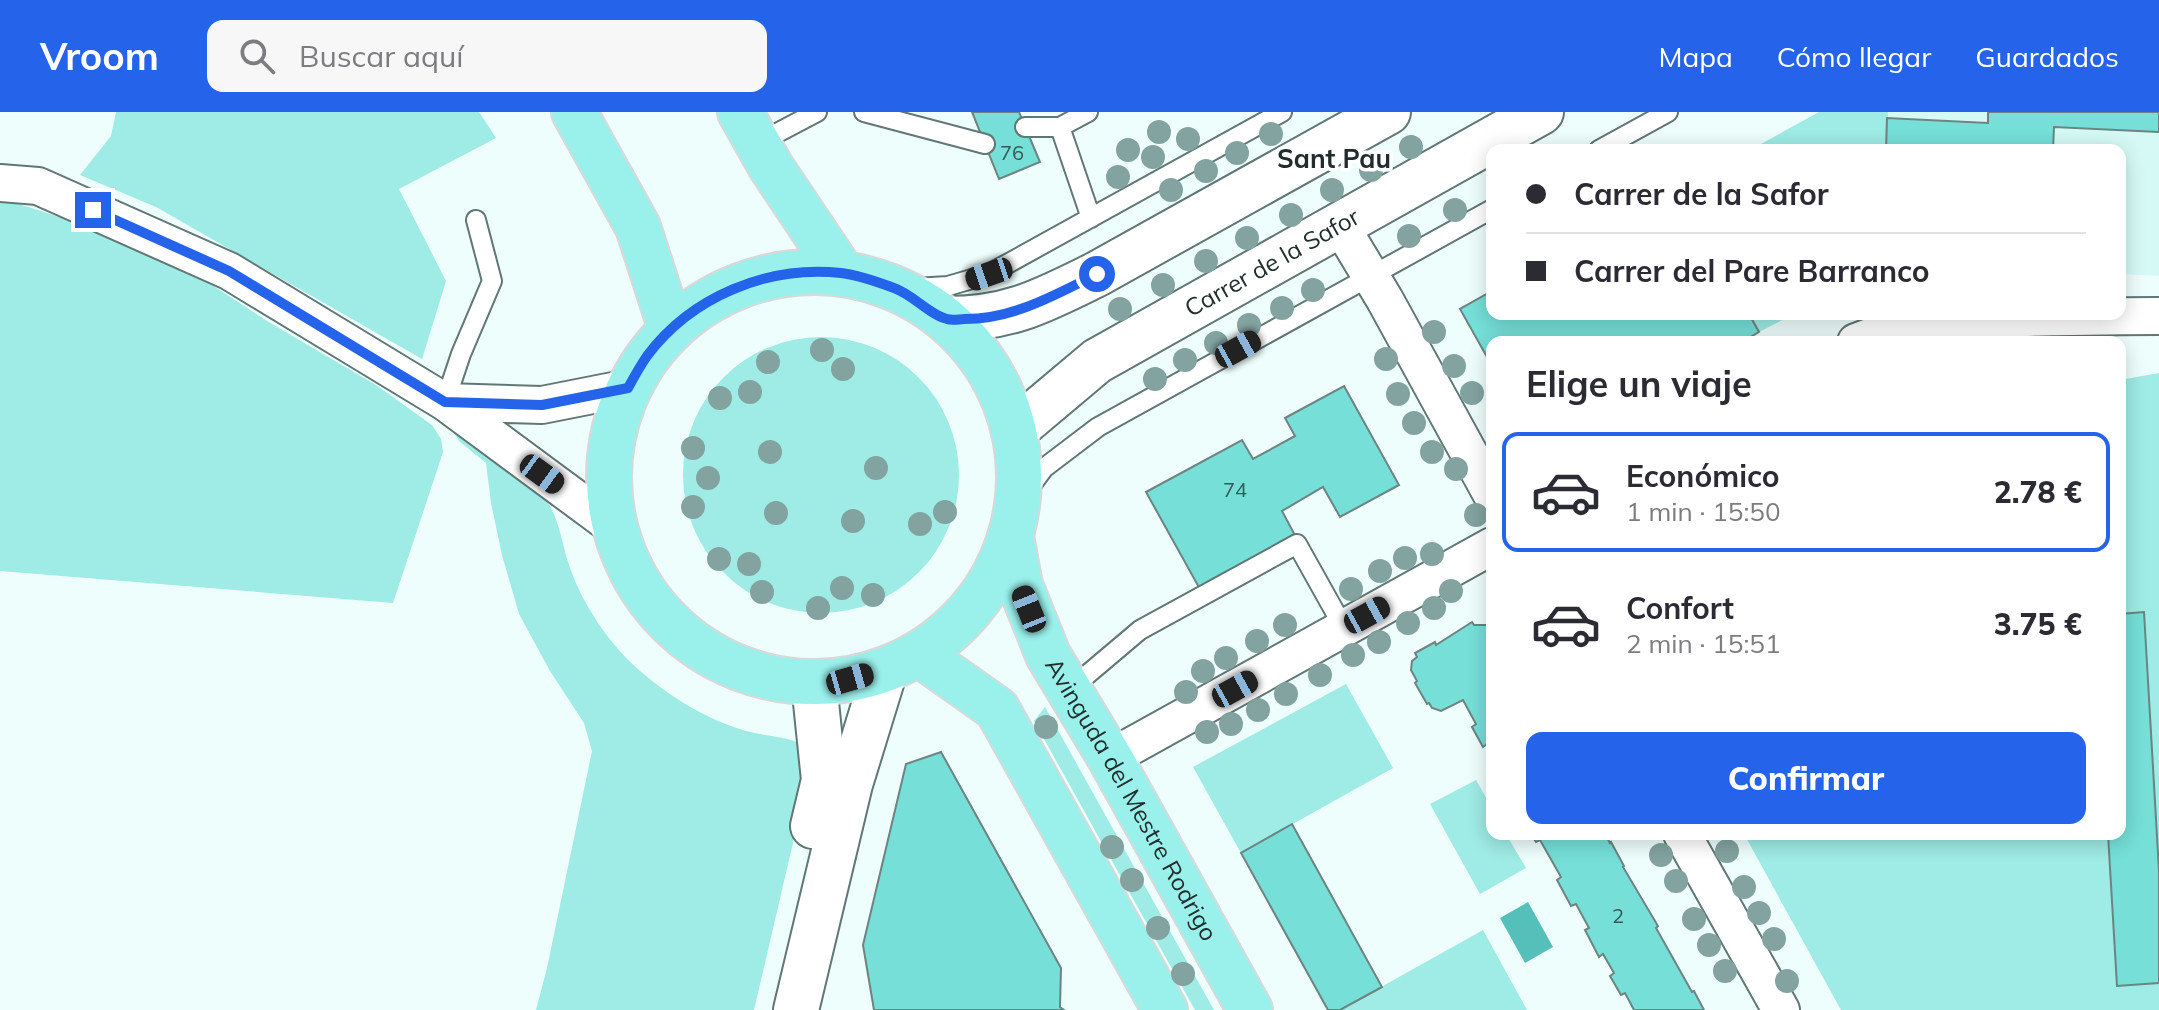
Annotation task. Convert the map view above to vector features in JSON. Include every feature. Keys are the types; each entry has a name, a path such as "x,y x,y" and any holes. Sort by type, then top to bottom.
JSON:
{"main road":[{"path":"574,112 638,227 671,329"},
{"path":"946,319 999,315 1028,307 1059,293 1388,112"},
{"name":"Carrer de la Safor","path":"1015,430 1097,361 1541,112"},
{"path":"749,128 771,167 842,273"},
{"name":"Avinguda del Mestre Rodrigo","path":"902,662 850,679 814,683 769,678 726,662 688,639 655,608 630,570 614,527 608,492 609,457 616,421 628,388 647,357 671,329 708,301 750,282 796,272 842,273 898,289 946,319 970,342 1005,398 1015,430 1015,519 1020,585 1048,655 1110,758 1250,1010"},
{"path":"796,1010 850,784 902,662 950,631 976,603 997,571 1015,519"},
{"path":"902,662 997,709 1165,1010"},
{"path":"769,1010 824,780 814,683"}],"street":[{"path":"0,183 38,186 229,271 445,402 614,527"},
{"path":"1340,225 1486,484"},
{"path":"2126,317 2159,316"},
{"path":"1869,336 1945,320"},
{"path":"445,402 542,405 628,388"},
{"path":"1110,758 1486,549"},
{"path":"1685,840 1781,1010"}],"lane":[{"path":"749,128 817,112"},
{"path":"864,112 985,144"},
{"path":"1025,127 1060,127 1088,112"},
{"path":"898,289 948,286 989,274 1282,112"},
{"path":"1610,144 1668,112"},
{"path":"1060,127 1091,218"},
{"path":"1015,519 1044,468 1098,427 1486,212"},
{"path":"445,402 461,354 492,281 476,220"},
{"path":"1069,690 1140,630 1297,544 1344,628"}],"shaded area":[{"path":"116,112 479,112 496,138 399,189 446,281 422,359 156,207 80,175 111,136"},
{"path":"1819,112 1888,112 1886,144 1761,144"},
{"path":"1888,112 2159,112 2159,276 2126,274 2126,144 1886,144"},
{"path":"0,198 117,238 197,275 267,321 376,385 432,425 441,439 443,452 393,603 0,571"},
{"path":"1752,320 1782,320 1759,332"},
{"path":"821,337 848,340 874,348 898,361 918,378 935,398 948,422 956,448 959,475 956,502 948,528 935,552 918,572 898,589 874,602 848,610 821,613 794,610 768,602 744,589 724,572 707,552 694,528 686,502 683,475 686,448 694,422 707,398 724,378 744,361 768,348 794,340"},
{"path":"2159,373 2159,1010 1841,1010 1747,840 2126,840 2126,379"},
{"path":"454,432 505,463 540,491 555,516 569,565 589,609 607,636 640,671 677,699 718,721 746,731 800,743 805,791 754,1010 536,1010 592,751 584,723 550,671 519,614 502,555 486,463 459,441"},
{"path":"1346,684 1393,768 1241,853 1193,767"},
{"path":"1045,707 1214,1010 1195,1010 1034,721"},
{"path":"1476,780 1486,798 1486,840 1510,840 1526,868 1480,894 1430,804"},
{"path":"1528,902 1553,947 1525,963 1500,918"},
{"path":"1483,930 1527,1010 1340,1010"}],"building":[{"path":"972,112 1019,112 1040,162 999,179"},
{"path":"1988,112 2159,112 2159,132 2054,127 2053,144 1886,144 1887,118 1988,123"},
{"path":"1486,294 1486,320 1752,320 1759,332 1752,336 1486,336 1486,355 1460,309"},
{"path":"1344,386 1399,485 1340,517 1323,487 1282,511 1297,539 1201,591 1146,492 1242,440 1253,459 1295,436 1285,418"},
{"path":"2144,612 2159,871 2159,983 2117,986 2108,840 2126,840 2126,614"},
{"path":"1472,622 1474,625 1486,625 1486,745 1483,747 1472,727 1476,724 1463,700 1441,711 1432,708 1415,683 1417,681 1411,670 1412,661 1417,657 1415,653 1435,642 1436,645"},
{"path":"941,752 1061,968 1060,1007 1064,1010 874,1010 863,945 906,764"},
{"path":"1292,824 1382,987 1340,1010 1328,1010 1241,853"},
{"path":"1540,840 1611,842 1704,1010 1634,1010 1625,993 1621,995 1610,976 1614,973 1603,954 1599,957 1576,904 1571,906 1557,880 1561,877"}],"district":[{"name":"Sant Pau","path":"1334,159"}],"route":[{"path":"93,210 229,271 445,402 542,405 628,388 647,357 671,329 708,301 750,282 796,272 842,273 898,289 946,319 972,319 1028,307 1097,274"}]}
